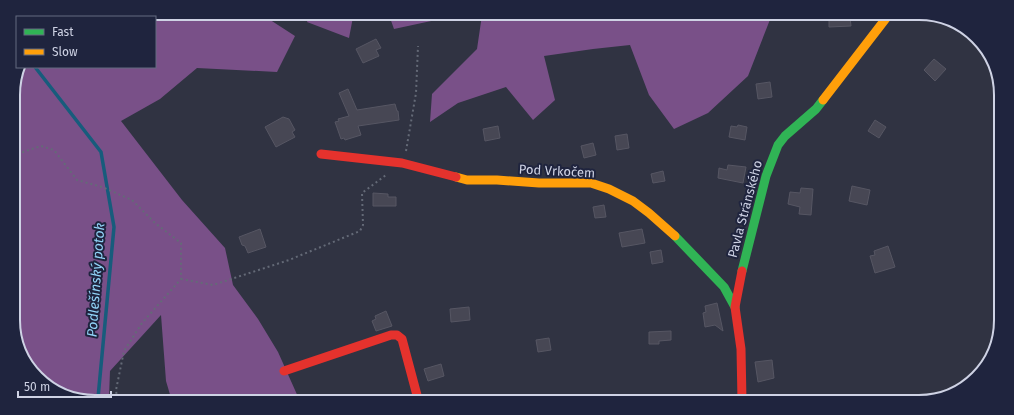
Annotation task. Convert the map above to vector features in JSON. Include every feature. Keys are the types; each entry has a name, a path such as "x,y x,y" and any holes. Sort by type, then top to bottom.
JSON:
{"street":[{"name":"Pavla Stránského","path":"742,395 741,349 735,307 740,277 766,176 778,145 785,136 816,109 885,20"},
{"name":"Pod Vrkočem","path":"321,154 402,163 467,180 591,184 609,189 633,201 680,240 724,287 735,307"},
{"path":"284,371 397,334 402,339 417,395"}],"path":[{"path":"181,279 213,285 288,260 360,231 363,225 362,193 402,163 408,142 416,93 418,46"},
{"path":"20,151 23,152 41,146 54,150 76,180 102,187 132,200 155,223 181,243 181,279 142,323 124,351 116,390 117,395"}],"shaded area":[{"path":"156,20 270,20 295,36 277,72 197,68 160,99 121,121 182,200 225,248 233,285 258,319 278,352 297,395 170,395 166,381 161,315 110,371 109,395 80,394 71,391 53,382 39,369 28,353 21,335 20,90 21,80 25,68 156,68"},
{"path":"308,20 352,20 349,38 307,22"},
{"path":"391,20 436,20 394,29"},
{"path":"481,20 770,20 748,76 708,113 674,129 649,95 630,45 544,56 555,100 533,120 506,87 458,103 430,122 432,94 477,49"}],"building":[{"path":"829,20 850,20 851,26 829,27"},
{"path":"376,39 381,48 376,50 379,56 363,63 356,49"},
{"path":"934,59 946,69 935,81 924,70"},
{"path":"770,82 772,97 758,99 756,84"},
{"path":"348,89 357,110 395,104 398,111 399,120 358,126 361,135 345,140 344,138 341,139 335,122 339,121 338,119 349,116 339,93"},
{"path":"283,117 289,119 295,130 292,132 295,137 276,147 265,127"},
{"path":"875,120 886,127 879,138 868,131"},
{"path":"738,125 747,127 745,140 729,137 731,126 737,127"},
{"path":"498,126 500,138 485,141 483,129"},
{"path":"627,134 629,148 617,150 615,136"},
{"path":"593,143 596,155 584,158 581,146"},
{"path":"728,165 746,167 743,183 718,178 719,168 727,170"},
{"path":"663,171 665,181 653,183 651,174"},
{"path":"852,186 870,190 867,205 849,201"},
{"path":"801,188 813,189 811,215 799,214 800,207 788,204 790,192 800,193"},
{"path":"373,193 388,194 388,197 396,197 396,206 373,206"},
{"path":"604,205 606,217 595,218 593,207"},
{"path":"260,229 266,247 248,253 245,246 242,245 239,237"},
{"path":"642,229 645,243 622,247 619,233"},
{"path":"888,246 895,267 875,273 870,256 875,255 874,251"},
{"path":"661,250 663,262 652,264 650,252"},
{"path":"717,303 723,331 715,325 705,327 703,313 706,312 705,306"},
{"path":"469,307 470,320 451,322 450,309"},
{"path":"386,311 392,326 376,331 372,321 376,319 375,316"},
{"path":"671,331 671,340 659,341 659,344 649,344 649,332"},
{"path":"549,338 551,350 538,352 536,340"},
{"path":"772,360 774,378 758,382 755,362"},
{"path":"441,364 444,376 428,381 424,369"}],"waterway":[{"name":"Podlešínský potok","path":"36,68 101,152 114,227 98,395"}],"traffic: fast":[{"path":"742,271 766,176 778,145 785,136 816,109 823,100"},
{"path":"675,236 724,287 735,307"}],"traffic: slow":[{"path":"823,100 885,20"},
{"path":"456,177 467,180 497,180 539,183 591,183 609,189 633,201 675,236"}],"traffic: jam":[{"path":"321,154 402,163 456,177"},
{"path":"742,271 735,307 741,349 742,395"},
{"path":"284,371 391,335 397,335 402,339 417,395"}]}
